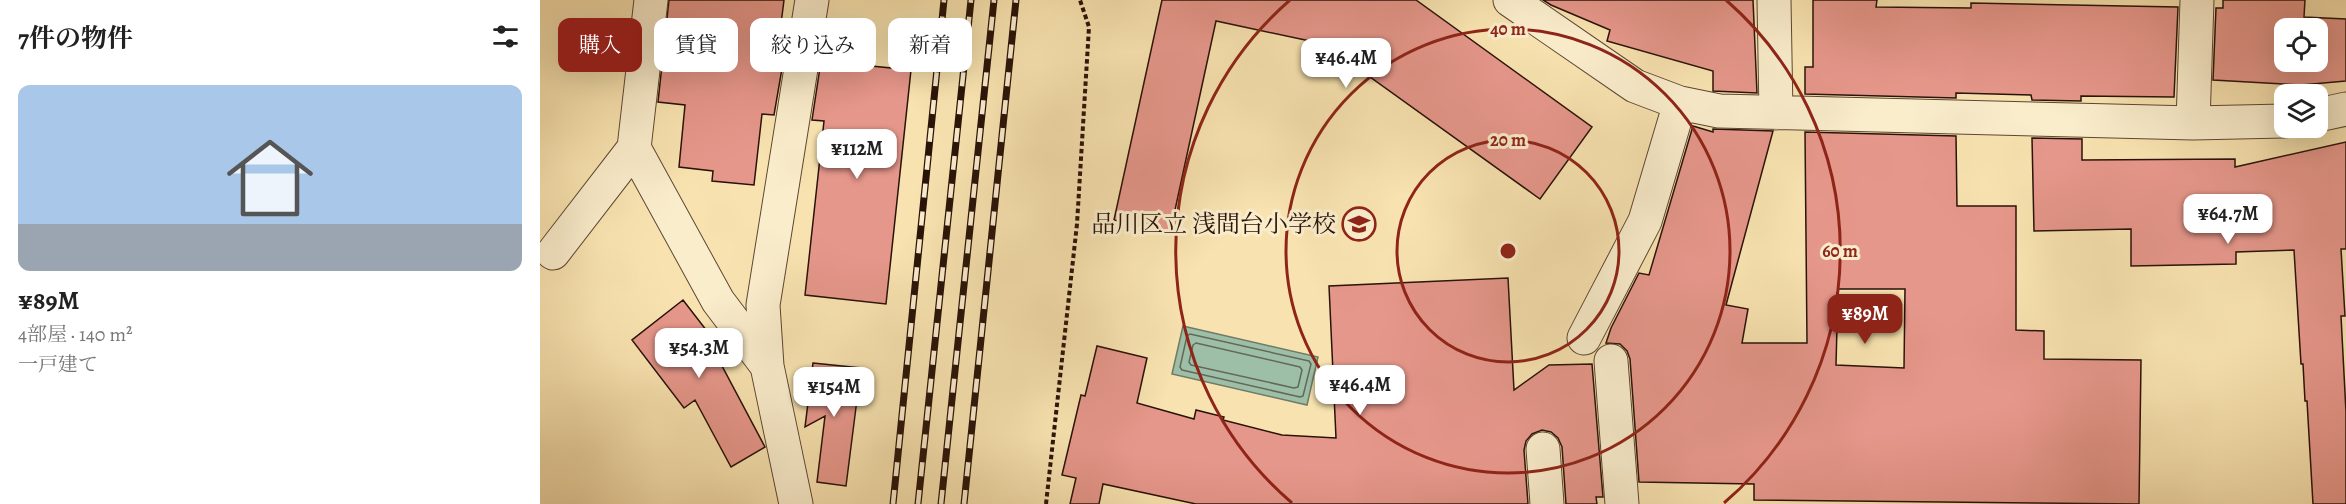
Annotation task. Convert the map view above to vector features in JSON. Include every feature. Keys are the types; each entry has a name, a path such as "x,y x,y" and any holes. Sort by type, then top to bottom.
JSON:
{"street":[{"path":"553,253 634,148 651,0"},
{"path":"796,504 767,366 764,305 812,0"},
{"path":"1510,0 1635,86 1680,103 1719,111 2193,123 2274,121"},
{"path":"1774,0 1776,113"},
{"path":"2193,123 2197,0"},
{"path":"1584,338 1645,221 1680,103"},
{"path":"2328,113 2346,109"},
{"path":"634,148 718,301 767,366"},
{"path":"1611,361 1622,504"},
{"path":"1543,449 1547,504"}],"path":[{"path":"1046,504 1077,224 1089,27 1080,0"}],"water":[{"path":"1183,326 1318,357 1307,405 1172,374"}],"building":[{"path":"669,0 784,0 782,18 750,18 750,72 781,72 774,115 762,114 754,185 712,181 713,171 679,167 685,105 658,102 661,72 738,72 738,18 667,18"},
{"path":"1162,0 1416,0 1592,127 1540,199 1324,44 1216,21 1170,233 1114,220"},
{"path":"1543,0 1753,0 1757,93 1713,91 1713,71 1607,41 1610,30"},
{"path":"1813,0 1877,0 1876,7 1971,8 1971,3 2178,7 2174,97 2081,96 2081,101 2032,100 2031,95 1956,93 1956,98 1805,94 1805,67 1813,67"},
{"path":"2223,0 2305,0 2304,17 2325,18 2274,18 2274,72 2328,72 2328,18 2346,19 2346,81 2283,84 2213,80 2216,8 2223,8"},
{"path":"876,66 888,68 888,72 911,72 886,304 805,295 824,121 812,120 819,72 876,72"},
{"path":"1693,126 1713,132 1713,129 1773,131 1726,305 1748,309 1742,343 1807,343 1805,132 1956,136 1957,206 2016,206 2016,330 2044,331 2044,359 2141,360 2139,504 1754,500 1754,484 1639,482 1630,359 1627,351 1620,344 1606,343 1611,328 1639,273 1649,275","holes":["1838,289 1905,289 1904,368 1836,365"]},
{"path":"2032,138 2082,139 2082,160 2235,159 2235,167 2346,142 2346,249 2341,249 2345,316 2341,316 2346,412 2346,504 2313,504 2294,250 2236,252 2236,264 2131,266 2131,229 2034,231"},
{"path":"1508,278 1514,390 1549,365 1592,364 1603,497 1596,497 1597,504 1566,504 1562,447 1558,438 1551,432 1542,430 1532,434 1526,441 1524,450 1528,504 1196,504 1103,484 1099,504 1070,504 1076,478 1062,475 1081,395 1085,396 1097,346 1147,358 1137,403 1194,419 1196,410 1224,417 1223,420 1282,435 1336,438 1329,286"},
{"path":"683,300 717,344 712,347 765,447 731,467 695,400 684,408 632,340"},
{"path":"813,363 861,368 846,486 817,482 825,416 805,427"}],"railway":[{"path":"893,504 944,0"},
{"path":"918,504 971,0"},
{"path":"941,504 994,0"},
{"path":"964,504 1016,0"}],"place":[{"name":"品川区立 浅間台小学校","path":"1359,224"}]}
